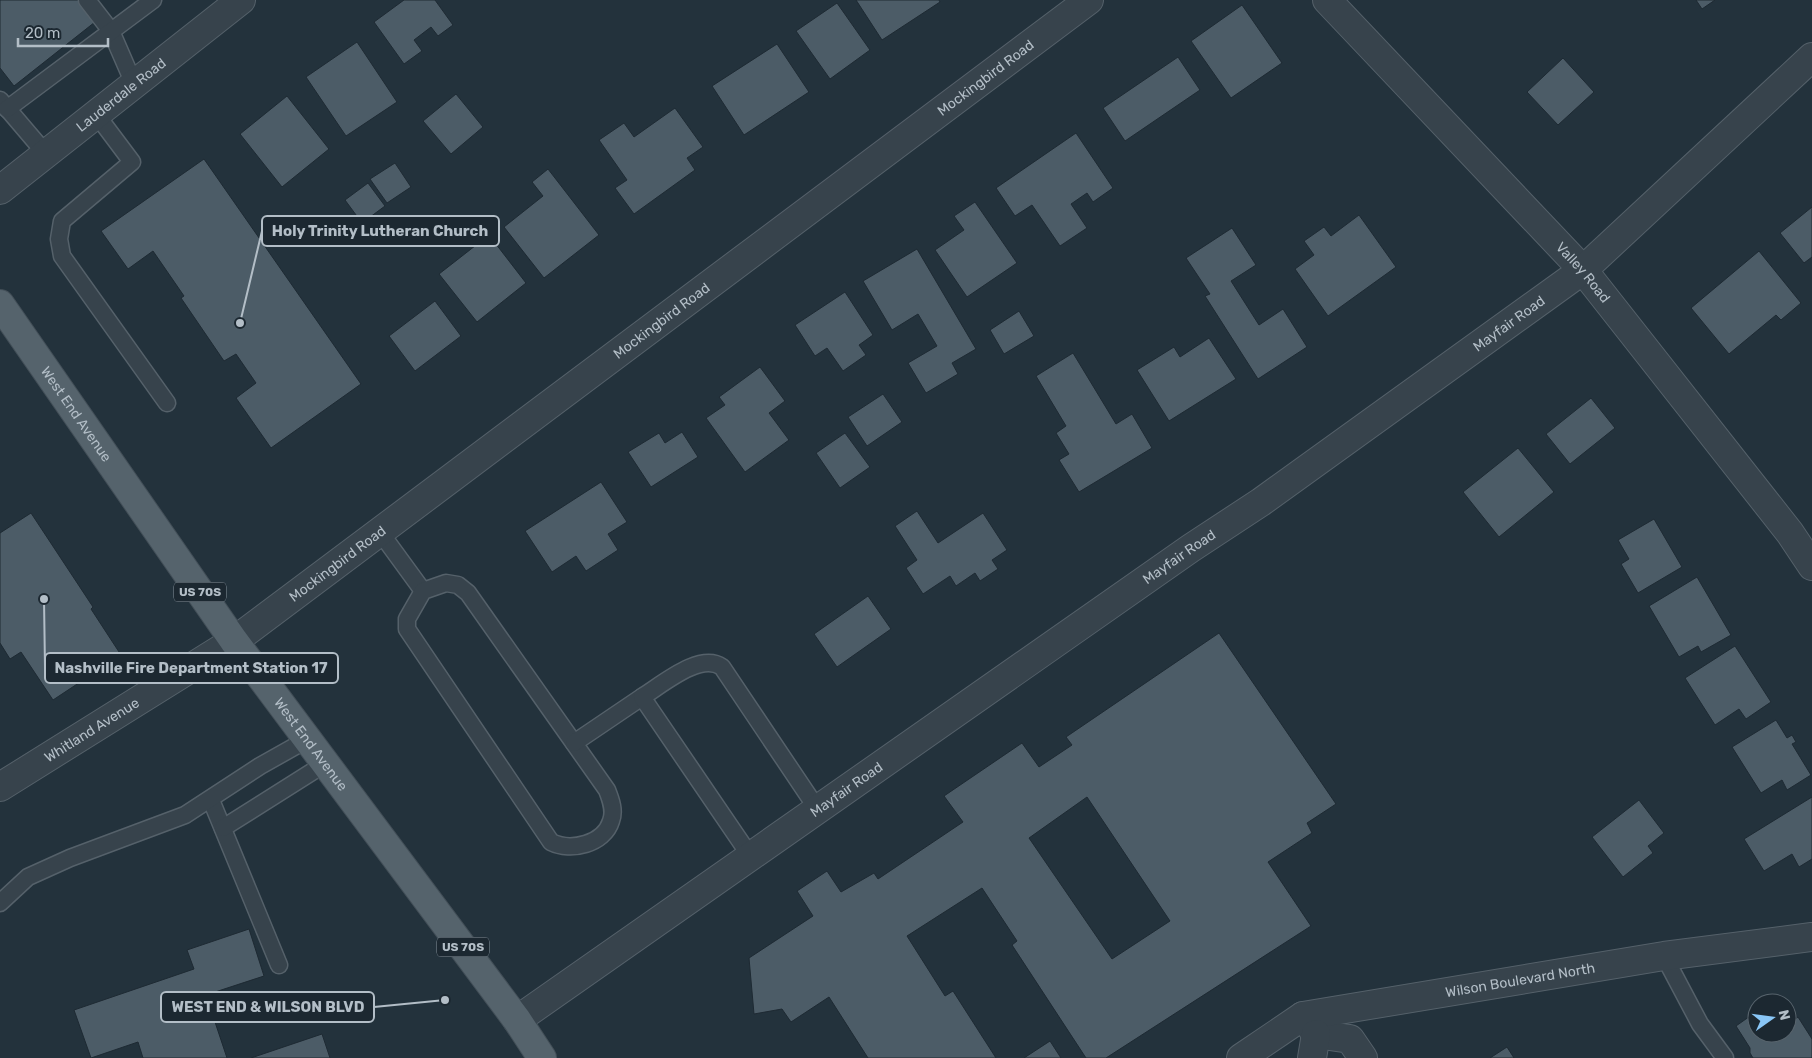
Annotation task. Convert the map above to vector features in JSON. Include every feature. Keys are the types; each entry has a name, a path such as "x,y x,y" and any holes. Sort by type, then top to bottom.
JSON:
{"main road":[{"name":"West End Avenue","path":"0,304 234,641 517,1020 542,1058"}],"street":[{"name":"Mockingbird Road","path":"234,641 1089,0"},
{"name":"Valley Road","path":"1327,0 1583,270 1790,533 1812,566"},
{"name":"Lauderdale Road","path":"0,190 134,84 229,4"},
{"name":"Mayfair Road","path":"517,1020 1261,502 1583,270 1812,58"},
{"name":"Whitland Avenue","path":"3,780 234,641"},
{"name":"Wilson Boulevard North","path":"1241,1058 1310,1036 1664,956 1812,937"},
{"path":"1310,1036 1350,1039 1362,1058"}],"lane":[{"path":"87,0 111,31 134,84"},
{"path":"46,154 4,105 153,0"},
{"path":"96,114 132,162 62,221 59,239 62,256 167,403"},
{"path":"380,532 423,591"},
{"path":"446,584 458,585 468,593 607,790 612,805 612,820 606,831 584,846 561,847 551,842 407,629 406,619 423,591 446,584"},
{"path":"574,743 642,697 695,665 705,662 716,663 722,667 818,810"},
{"path":"642,697 750,857"},
{"path":"0,904 28,877 70,858 185,815 211,800 260,766 308,739"},
{"path":"223,828 326,763"},
{"path":"211,800 279,965"},
{"path":"1664,956 1700,1024 1725,1058"}],"building":[{"path":"0,0 78,0 95,22 14,86 0,68"},
{"path":"404,0 435,0 453,25 438,36 431,27 414,40 422,51 404,64 374,22"},
{"path":"856,0 939,0 940,2 882,40"},
{"path":"1696,0 1715,0 1702,9"},
{"path":"837,3 870,50 830,79 796,31"},
{"path":"1242,5 1282,63 1231,98 1191,41"},
{"path":"357,42 397,102 346,136 306,77"},
{"path":"777,44 809,92 744,135 712,86"},
{"path":"1178,57 1200,90 1125,141 1103,108"},
{"path":"1563,58 1594,92 1558,125 1527,92"},
{"path":"456,94 483,127 451,154 423,121"},
{"path":"287,96 329,149 282,187 240,134"},
{"path":"675,108 703,147 687,158 695,170 634,214 615,188 627,180 599,140 624,123 634,137"},
{"path":"1076,133 1113,188 1093,202 1087,193 1071,204 1087,228 1060,246 1032,205 1015,216 996,188"},
{"path":"204,159 361,384 271,448 236,398 256,383 236,354 224,361 181,298 184,296 153,251 128,269 101,231"},
{"path":"395,163 411,187 387,203 370,179"},
{"path":"548,169 599,235 544,278 504,227 543,196 532,182"},
{"path":"368,183 385,206 362,223 345,200"},
{"path":"975,202 1017,263 967,297 935,250 964,230 954,216"},
{"path":"1812,207 1812,257 1804,263 1780,233"},
{"path":"1359,215 1396,267 1328,316 1295,269 1314,255 1304,241 1324,227 1331,236"},
{"path":"1232,228 1256,265 1231,281 1259,325 1283,309 1307,347 1258,379 1205,296 1210,294 1186,258"},
{"path":"489,235 526,283 477,322 439,274"},
{"path":"917,249 976,349 952,363 958,374 926,393 908,363 937,346 918,314 892,330 863,281"},
{"path":"1759,251 1801,303 1781,320 1776,315 1729,354 1691,308"},
{"path":"845,292 873,335 859,345 866,355 843,371 827,348 815,356 795,325"},
{"path":"435,301 461,336 415,371 389,336"},
{"path":"1019,311 1034,336 1004,354 990,330"},
{"path":"1209,338 1236,379 1169,421 1137,370 1174,347 1180,357"},
{"path":"1073,353 1116,424 1132,414 1152,448 1079,492 1059,460 1069,454 1056,433 1066,426 1036,376"},
{"path":"760,367 785,401 769,413 789,440 745,472 706,418 725,405 719,397"},
{"path":"883,394 902,422 867,446 848,417"},
{"path":"1591,398 1615,428 1570,464 1546,434"},
{"path":"682,432 698,457 651,487 628,452 659,433 665,443"},
{"path":"845,433 870,467 840,488 816,453"},
{"path":"1518,448 1554,492 1499,537 1463,492"},
{"path":"601,482 627,522 608,534 618,550 586,571 576,556 552,572 525,531"},
{"path":"917,511 938,543 983,513 1007,550 992,560 998,569 980,581 975,573 956,586 950,576 923,594 906,568 917,560 895,526"},
{"path":"31,513 93,607 91,609 121,655 53,700 21,652 10,659 0,643 0,533"},
{"path":"1654,519 1682,567 1638,593 1621,564 1629,559 1618,540"},
{"path":"1697,577 1731,635 1701,652 1698,646 1679,657 1649,606"},
{"path":"868,596 891,629 837,667 814,634"},
{"path":"1219,633 1336,804 1307,823 1312,833 1268,862 1311,926 1106,1058 1086,1058 1012,945 1017,941 982,888 907,936 945,996 953,991 996,1058 868,1058 829,997 791,1022 782,1009 754,1014 749,958 813,916 797,891 827,871 841,892 874,873 878,879 963,822 944,796 1022,743 1039,767 1072,745 1066,737","holes":["1087,797 1170,921 1112,959 1029,838"]},
{"path":"1735,646 1771,702 1746,719 1739,709 1715,725 1685,678"},
{"path":"1776,720 1787,738 1792,735 1796,742 1792,744 1811,775 1787,790 1782,780 1761,793 1732,747"},
{"path":"1812,797 1812,859 1799,867 1792,854 1764,871 1744,839"},
{"path":"1639,800 1664,833 1648,846 1653,853 1623,877 1592,837"},
{"path":"249,929 264,976 206,995 227,1058 143,1058 138,1042 91,1058 74,1010 194,969 187,950"},
{"path":"1798,1017 1812,1039 1812,1058 1753,1058 1750,1048 1736,1026 1747,1018 1747,1043 1797,1043"},
{"path":"322,1034 330,1058 251,1058"},
{"path":"1050,1041 1061,1058 1024,1058"},
{"path":"1507,1047 1514,1058 1490,1058"}],"place":[{"name":"Holy Trinity Lutheran Church","path":"240,323"},
{"name":"Nashville Fire Department Station 17","path":"44,599"},
{"name":"WEST END & WILSON BLVD","path":"445,1000"}]}
